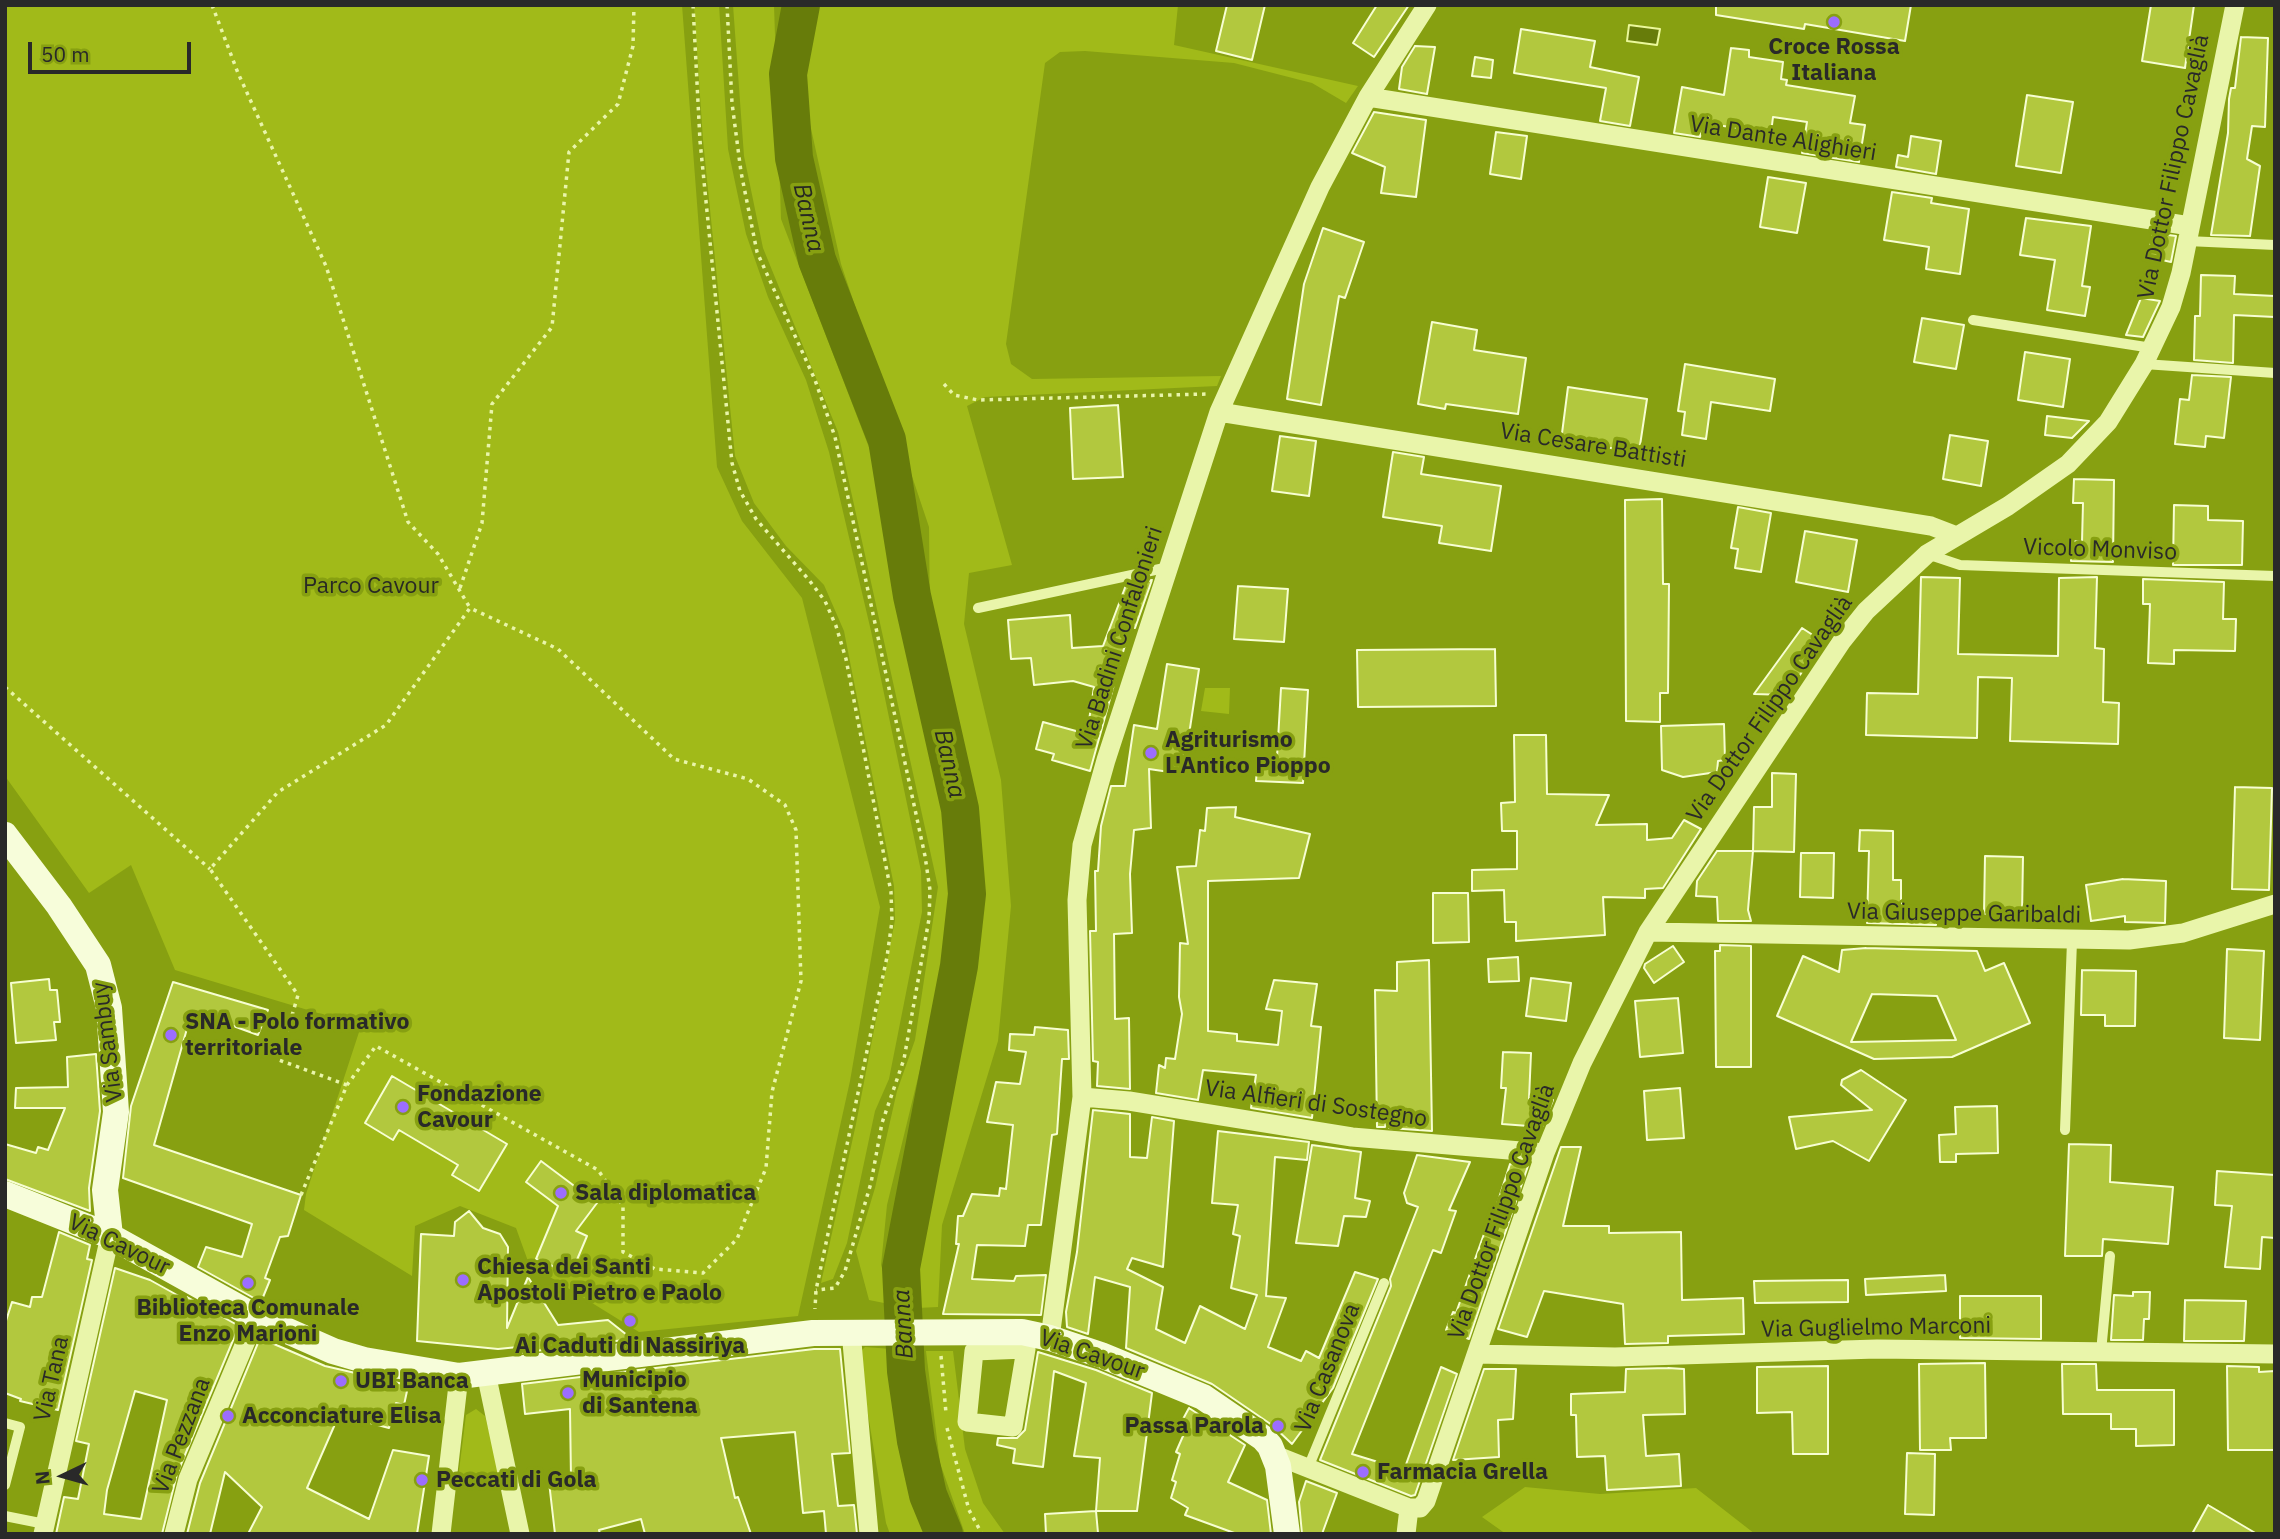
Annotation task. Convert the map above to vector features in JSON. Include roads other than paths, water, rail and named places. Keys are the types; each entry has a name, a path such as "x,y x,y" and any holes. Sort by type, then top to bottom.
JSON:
{"street":[{"name":"Via Badini Confalonieri","path":"1050,1338 1082,1097 1077,901 1082,845 1106,760 1223,405 1320,187 1368,97 1427,5"},
{"name":"Via Dottor Filippo Cavaglià","path":"1409,1508 1420,1508 1426,1502 1545,1153 1582,1063 1648,932 1842,641 1895,580 1927,554 2042,484 2087,446 2120,405 2148,356 2171,307 2189,234 2235,5"},
{"name":"Via Dante Alighieri","path":"1368,97 2189,234"},
{"name":"Via Cesare Battisti","path":"1223,405 1931,526 1957,536"},
{"name":"Via Sambuy","path":"5,835 59,906 98,965 108,1008 115,1076 116,1112 105,1190 110,1236"},
{"name":"Via Giuseppe Garibaldi","path":"1648,932 2072,941 2165,937 2275,904"},
{"name":"Via Alfieri di Sostegno","path":"1082,1097 1129,1101 1352,1137 1545,1153"},
{"name":"Via Cavour","path":"5,1194 110,1236 256,1317 333,1351 364,1360 459,1376 813,1333 856,1331 965,1341 1023,1332 1101,1355 1203,1397 1263,1438 1275,1455"},
{"name":"Via Tana","path":"44,1529 110,1236"},
{"name":"Via Pezzana","path":"174,1534 188,1479 256,1317"},
{"path":"856,1331 869,1534"},
{"path":"965,1341 1026,1349 1013,1427 967,1422 965,1341"},
{"name":"Via Guglielmo Marconi","path":"1477,1354 1615,1357 1877,1349 2275,1354"},
{"path":"486,1373 520,1534"},
{"path":"441,1534 459,1376"},
{"path":"1275,1455 1409,1508 1406,1534"},
{"path":"1275,1455 1287,1534"}],"lane":[{"path":"2189,234 2275,245"},
{"path":"1973,320 2148,356 2275,373"},
{"name":"Vicolo Monviso","path":"1927,554 1960,565 2275,576"},
{"path":"978,608 1170,566"},
{"path":"2065,1130 2072,941"},
{"path":"2101,1352 2110,1256"},
{"name":"Via Casanova","path":"1308,1468 1384,1283"},
{"path":"5,1423 20,1427 5,1485"},
{"path":"5,1516 44,1529"}],"waterway":[{"name":"Banna","path":"801,5 788,74 794,158 817,260 887,440 912,596 960,809 967,894 959,966 901,1268 906,1371 916,1441 928,1495 944,1534"}],"place":[{"name":"Croce Rossa Italiana","path":"1834,22"},
{"name":"Agriturismo L'Antico Pioppo","path":"1151,753"},
{"name":"SNA - Polo formativo territoriale","path":"171,1035"},
{"name":"Fondazione Cavour","path":"403,1107"},
{"name":"Sala diplomatica","path":"561,1193"},
{"name":"Chiesa dei Santi Apostoli Pietro e Paolo","path":"463,1280"},
{"name":"Biblioteca Comunale Enzo Marioni","path":"248,1283"},
{"name":"Ai Caduti di Nassiriya","path":"630,1321"},
{"name":"UBI Banca","path":"341,1381"},
{"name":"Municipio di Santena","path":"568,1393"},
{"name":"Acconciature Elisa","path":"228,1416"},
{"name":"Passa Parola","path":"1278,1426"},
{"name":"Farmacia Grella","path":"1363,1472"},
{"name":"Peccati di Gola","path":"422,1480"}],"park label":[{"name":"Parco Cavour","path":"371,586"}]}
